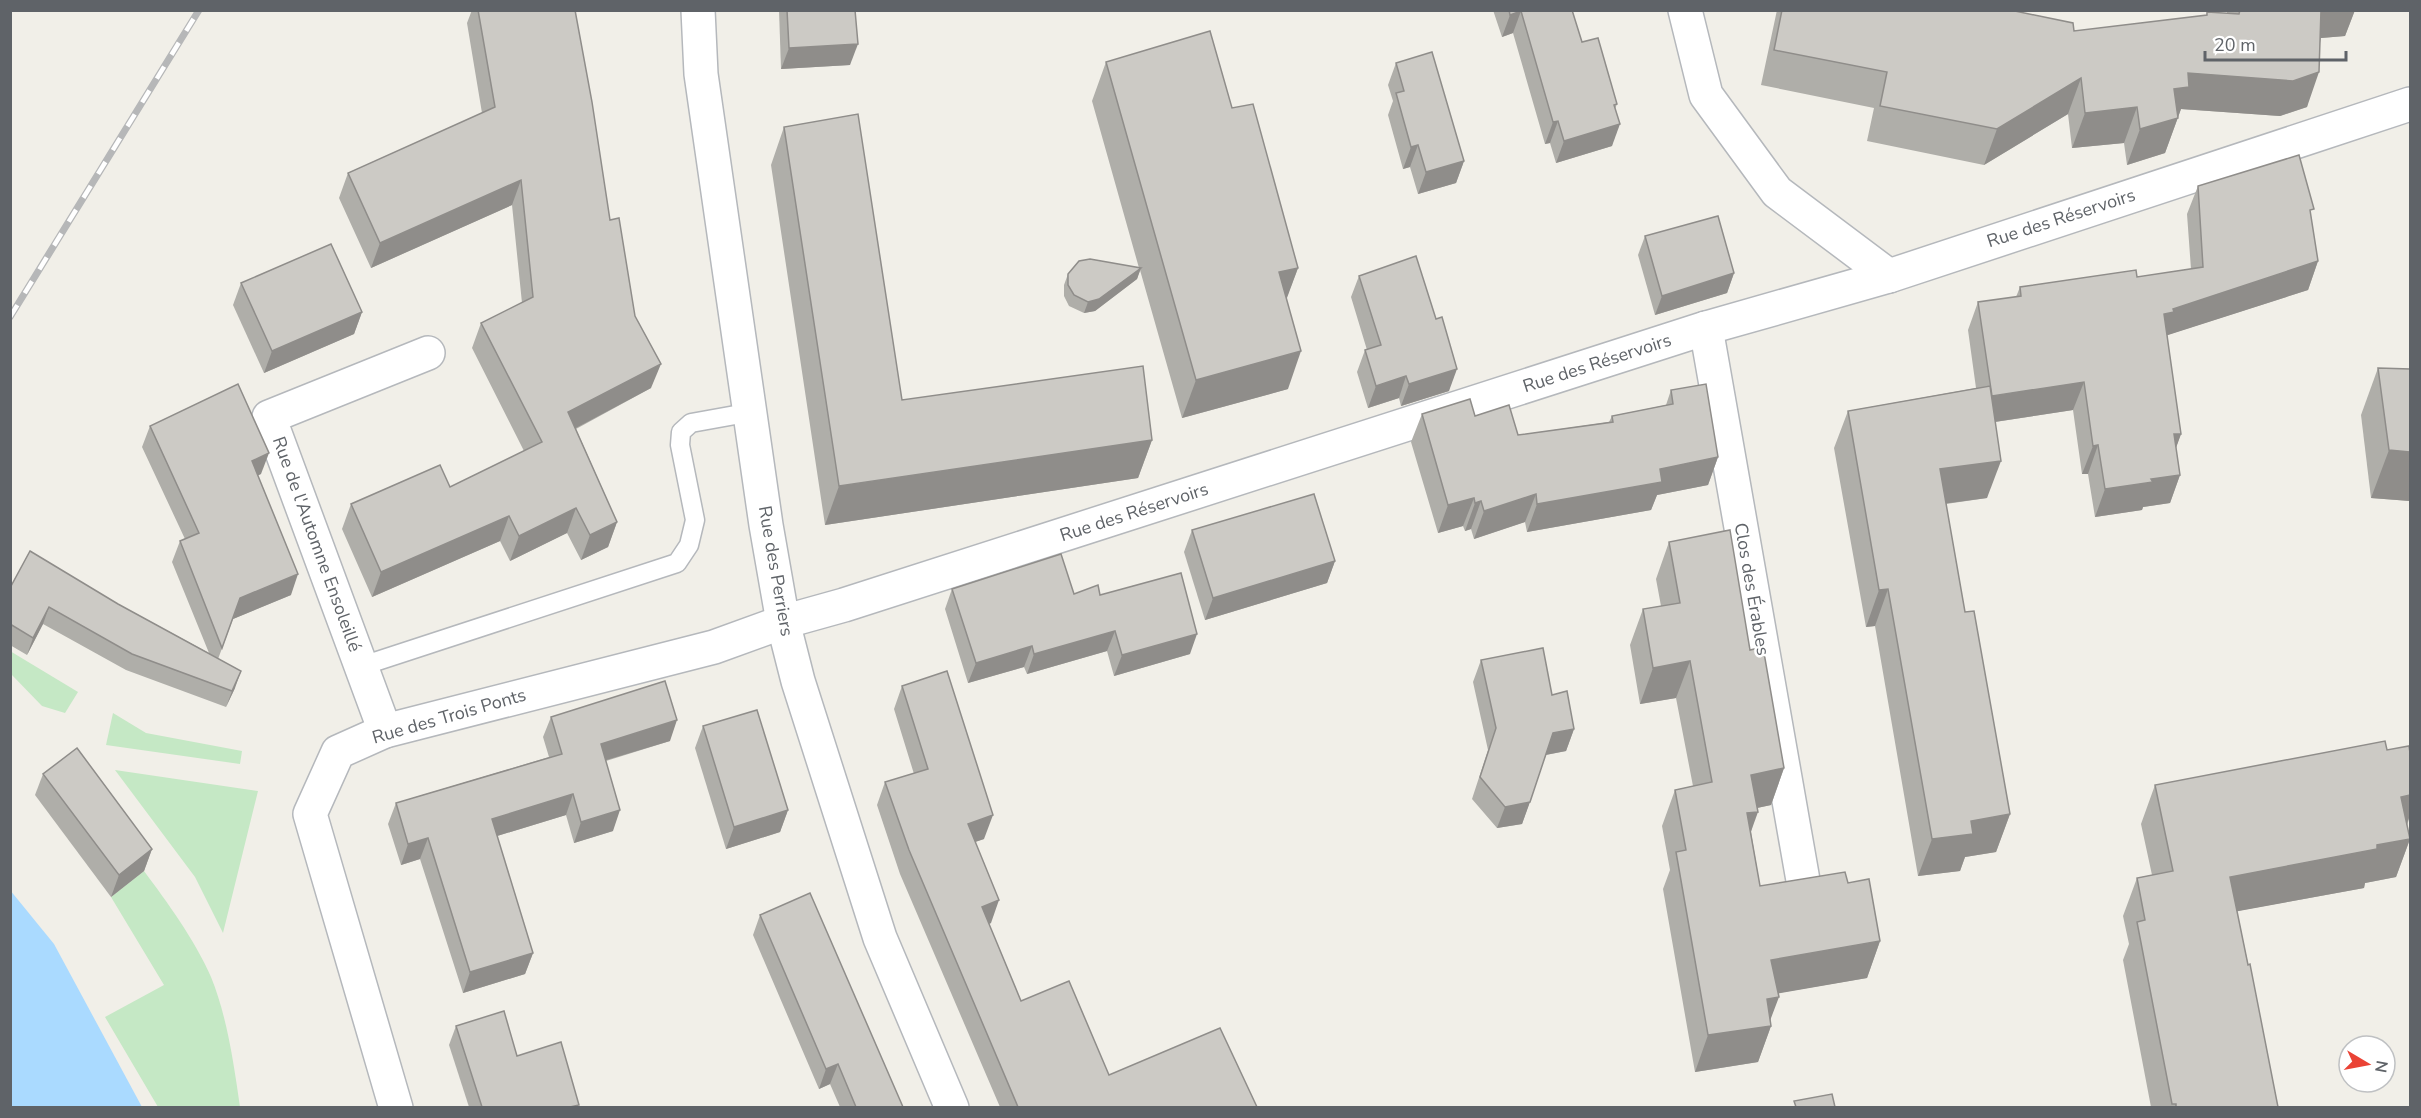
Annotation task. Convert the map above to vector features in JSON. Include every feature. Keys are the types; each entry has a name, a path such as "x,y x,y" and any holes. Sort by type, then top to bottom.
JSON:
{"street":[{"name":"Rue des Perriers","path":"698,10 701,74 752,412 766,525 783,622 798,681 880,939 952,1107"},
{"path":"1685,10 1706,95 1777,192 1889,276"},
{"name":"Rue des Réservoirs","path":"783,622 844,605 1706,328 1889,276 2410,104"},
{"name":"Clos des Érables","path":"1706,328 1804,886"},
{"name":"Rue de l'Automne Ensoleillé","path":"385,731 269,417 428,353"},
{"name":"Rue des Trois Ponts","path":"396,1107 310,814 338,752 385,731 714,647 783,622"}],"lane":[{"path":"362,666 677,563 689,545 695,520 680,445 681,432 691,423 752,412"}],"green space":[{"path":"10,651 78,692 65,713 42,706 11,674"},
{"path":"113,713 146,733 242,751 240,764 106,745"},
{"path":"115,770 258,791 223,933 195,877"},
{"path":"144,871 189,935 211,977 226,1024 240,1107 158,1107 105,1017 164,985 111,897"}],"water":[{"path":"10,890 54,944 142,1107 11,1107"}],"building":[{"path":"478,10 575,10 610,220 619,218 635,316 661,364 568,412 617,522 590,535 576,508 519,536 509,516 381,572 351,504 440,465 450,487 542,442 481,323 533,297 521,180 380,243 348,173 495,107"},
{"path":"787,10 855,10 858,44 789,48"},
{"path":"1509,10 1572,10 1582,42 1598,38 1617,104 1614,105 1620,124 1564,141 1558,121 1553,122 1521,11 1510,15"},
{"path":"1782,10 2010,10 2073,23 2074,31 2207,15 2207,12 2239,14 2240,10 2321,10 2319,72 2293,81 2188,73 2189,87 2174,89 2178,118 2140,129 2137,107 2085,113 2081,78 1997,129 1880,106 1887,72 1774,50"},
{"path":"1210,31 1232,108 1253,104 1298,268 1279,272 1301,351 1196,380 1106,62"},
{"path":"1432,52 1464,161 1426,172 1418,145 1411,147 1396,93 1404,91 1396,63"},
{"path":"858,114 902,400 1143,366 1152,440 839,486 784,127"},
{"path":"2299,155 2314,209 2310,210 2318,261 2164,314 2181,434 2174,434 2180,475 2151,479 2153,482 2105,489 2098,445 2093,446 2084,382 1992,396 1978,302 2021,296 2020,287 2136,270 2137,277 2203,267 2198,186"},
{"path":"1718,216 1734,273 1662,296 1645,236"},
{"path":"331,244 362,312 272,351 241,283"},
{"path":"1416,256 1436,319 1442,317 1457,369 1409,384 1406,376 1376,386 1365,350 1381,345 1359,276"},
{"path":"1090,259 1141,268 1099,299 1088,302 1074,295 1068,285 1068,274 1079,261"},
{"path":"2378,368 2410,369 2410,452 2389,450"},
{"path":"238,384 269,453 252,461 298,574 240,598 222,648 180,541 199,533 150,426"},
{"path":"1706,384 1718,457 1660,469 1662,482 1537,504 1536,494 1484,511 1481,501 1475,503 1474,498 1448,505 1422,414 1470,399 1475,416 1509,405 1518,435 1613,422 1612,416 1673,404 1671,390"},
{"path":"1990,386 2001,461 1940,469 1965,612 1974,611 2010,814 1971,821 1973,834 1932,839 1888,589 1879,590 1848,411"},
{"path":"1314,494 1335,561 1213,598 1192,530"},
{"path":"1730,530 1750,650 1763,647 1784,768 1751,775 1758,812 1747,813 1760,886 1845,872 1848,883 1869,879 1880,941 1771,960 1779,997 1767,999 1771,1026 1708,1035 1676,852 1686,850 1675,790 1712,782 1690,661 1653,668 1643,609 1680,603 1669,542"},
{"path":"30,551 118,604 241,671 232,691 132,654 49,607 33,638 10,624 10,588"},
{"path":"1061,554 1074,594 1098,585 1100,595 1181,573 1197,634 1122,655 1115,631 1034,654 1032,646 976,663 952,589"},
{"path":"1543,648 1552,695 1567,691 1574,729 1553,733 1530,802 1505,807 1480,777 1496,728 1481,660"},
{"path":"947,671 993,815 968,824 999,900 982,907 1021,1001 1069,981 1109,1075 1220,1028 1257,1107 1018,1107 909,850 885,782 928,769 902,686"},
{"path":"665,681 677,720 601,744 620,810 581,822 573,794 492,819 533,953 470,972 428,838 408,844 396,803 562,754 551,717"},
{"path":"757,710 788,810 734,827 703,726"},
{"path":"2385,741 2387,750 2409,746 2410,795 2401,797 2410,839 2377,845 2377,849 2230,877 2248,965 2250,964 2278,1107 2176,1107 2176,1104 2172,1104 2137,922 2145,920 2137,878 2173,871 2155,785"},
{"path":"77,748 152,849 119,875 43,774"},
{"path":"810,893 903,1107 856,1107 838,1064 826,1069 760,915"},
{"path":"504,1011 517,1056 561,1042 579,1105 570,1107 482,1107 456,1026"},
{"path":"1832,1094 1835,1107 1796,1107 1794,1101"}],"railway":[{"path":"10,317 199,10"}]}
